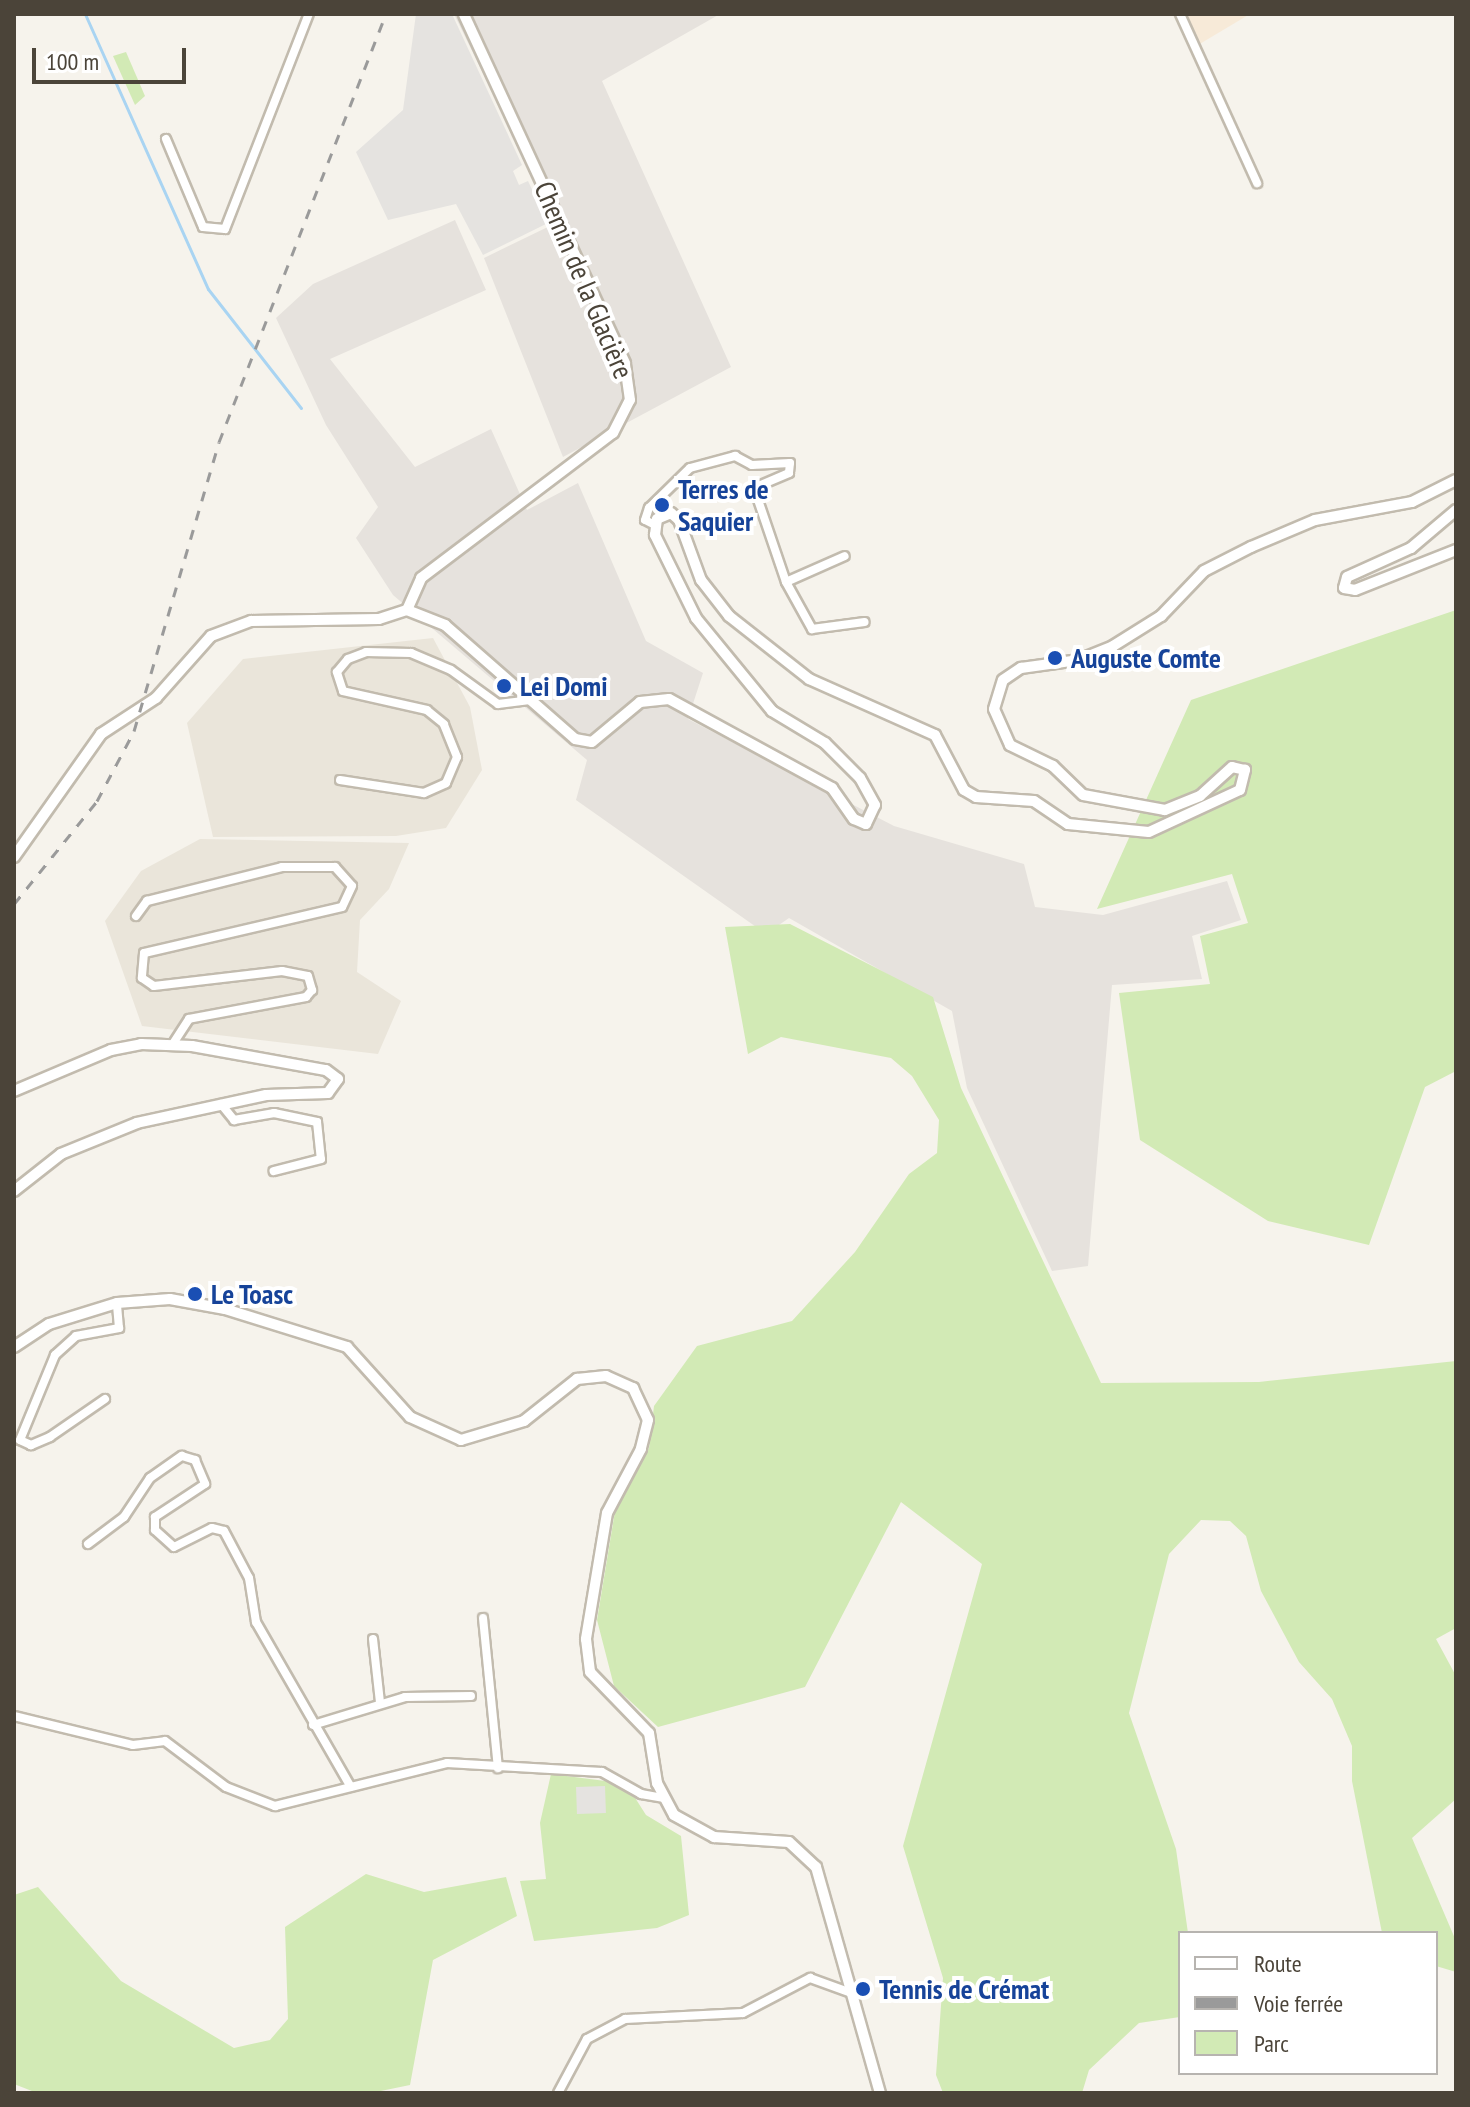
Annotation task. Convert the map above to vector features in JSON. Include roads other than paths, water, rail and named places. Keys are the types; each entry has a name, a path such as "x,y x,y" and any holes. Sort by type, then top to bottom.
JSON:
{"street":[{"path":"166,139 203,227 225,229 309,14"},
{"name":"Chemin de la Glacière","path":"411,608 421,578 470,535 613,433 630,400 625,363 464,14"},
{"path":"1180,14 1257,183"},
{"path":"655,525 645,520 649,508 690,468 723,457 752,465 790,463 789,473 754,492 786,582 812,629 865,622"},
{"path":"14,857 101,734 156,698 211,636 251,621 379,619 411,608 445,625 530,700 588,743 640,702 669,699 832,788 857,823 874,816 860,778 825,743 772,711 707,635 661,552 655,525 663,514 679,520 711,594 787,667 935,735 964,790 976,797 1034,801 1068,824 1139,832 1178,821 1240,790 1245,770 1232,767 1200,796 1165,810 1083,795 1053,766 1010,745 994,709 1003,680 1021,668 1079,660 1113,646 1161,616 1204,571 1227,557 1315,520 1412,502 1456,480"},
{"path":"1456,510 1411,548 1347,577 1344,588 1355,590 1456,550"},
{"path":"786,582 845,556"},
{"path":"340,780 424,793 446,783 457,757 444,724 427,710 343,691 337,672 348,659 366,652 411,653 451,670 498,704 530,700"},
{"path":"136,916 147,901 282,867 335,867 352,886 342,907 144,953 142,978 154,986 282,971 308,976 312,990 306,997 189,1019 173,1044"},
{"path":"14,1091 127,1045 173,1044 326,1070 338,1079 328,1093 221,1104 137,1123 75,1146 14,1191"},
{"path":"221,1104 234,1120 274,1113 317,1122 321,1159 312,1166 274,1171"},
{"path":"14,1347 49,1324 117,1303 201,1304 347,1347 410,1417 447,1439 510,1428 577,1379 606,1376 633,1388 645,1406 646,1434 612,1494 585,1651 601,1690 649,1733 663,1798"},
{"path":"105,1399 50,1437 31,1445 20,1440 55,1355 76,1336 119,1328 117,1303"},
{"path":"88,1544 124,1517 150,1478 191,1457 205,1484 155,1517 155,1530 174,1547 212,1528 224,1531 249,1578 256,1622 351,1787"},
{"path":"483,1618 498,1768"},
{"path":"373,1639 380,1702"},
{"path":"313,1725 380,1702 471,1696"},
{"path":"14,1716 133,1745 165,1741 226,1787 275,1806 447,1763 602,1772 641,1794 663,1798 701,1833 778,1838 800,1847 816,1867 832,1938 855,1995 880,2093"},
{"path":"558,2093 587,2039 625,2019 743,2013 810,1978 855,1995"}],"waterway":[{"path":"85,14 208,289 301,408"}],"railway":[{"path":"14,904 97,801 134,731 219,442 386,14"}],"place":[{"name":"Terres de Saquier","path":"662,505"},
{"name":"Auguste Comte","path":"1055,658"},
{"name":"Lei Domi","path":"504,686"},
{"name":"Le Toasc","path":"195,1294"},
{"name":"Tennis de Crémat","path":"863,1989"}]}
